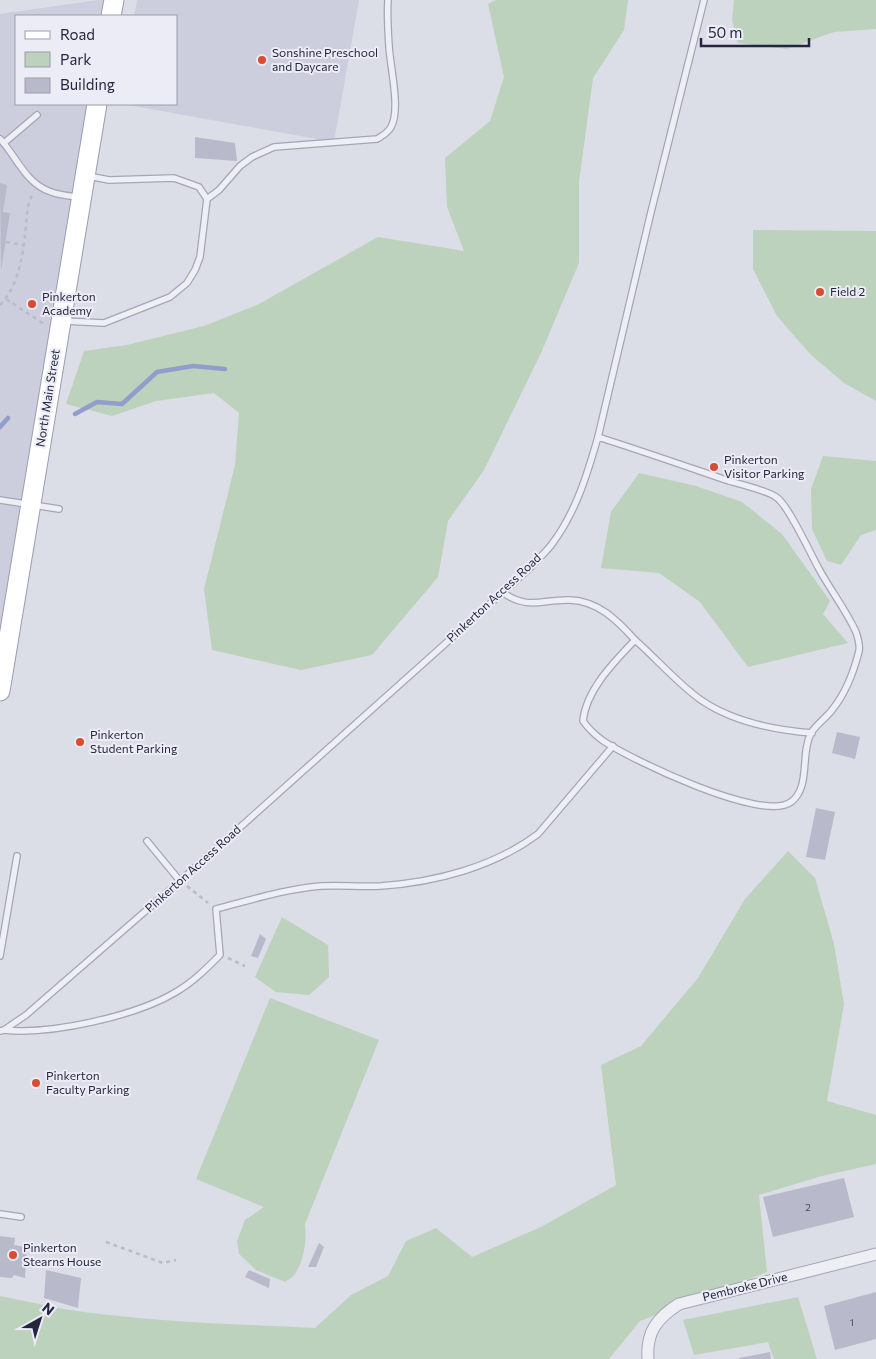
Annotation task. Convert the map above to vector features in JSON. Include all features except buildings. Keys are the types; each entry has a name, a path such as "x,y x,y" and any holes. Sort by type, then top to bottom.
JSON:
{"main road":[{"path":"111,15 114,0"},
{"name":"North Main Street","path":"0,691 31,504 54,323 82,198 97,105"}],"street":[{"name":"Pembroke Drive","path":"648,1359 648,1342 652,1331 668,1311 679,1304 876,1254"}],"lane":[{"path":"207,199 219,190 240,166 252,157 274,147 377,139 385,134 392,126 395,115 395,97 389,48 388,0"},
{"name":"Pinkerton Access Road","path":"2,1031 26,1015 180,881 531,567 552,544 571,513 584,485 598,437 650,216 704,0"},
{"path":"37,115 2,141 26,175 37,186 51,192 82,198"},
{"path":"54,323 104,323 170,297 187,283 200,257 207,199 199,187 174,178 109,180 85,176"},
{"path":"598,437 777,497 787,510 820,571 848,616 857,635 859,649 843,695 833,710 812,733 801,786 796,797 789,803 780,805 766,805 725,797 654,769 602,740 590,730 583,721 588,702 604,676 635,640"},
{"path":"0,500 59,509"},
{"path":"502,592 512,599 531,603 569,600 585,602 599,608 611,615 635,640 701,700 719,710 753,723 784,731 812,733"},
{"path":"2,1031 19,1032 73,1026 136,1010 177,992 193,981 220,955 216,909 320,886 381,886 435,879 499,858 528,842 538,834 613,746"},
{"path":"147,841 180,881"},
{"path":"0,956 17,856"},
{"path":"0,1214 21,1218"}],"path":[{"path":"0,305 6,299 16,280 28,206 32,195"},
{"path":"6,242 22,245"},
{"path":"6,299 54,323"},
{"path":"196,894 216,909"},
{"path":"220,955 245,966"},
{"path":"106,1242 163,1263 176,1260"}],"shaded area":[{"name":"Pinkerton Academy","path":"98,0 114,0 111,15 15,15 15,105 97,105 0,692 0,14"},
{"name":"Sonshine Preschool and Daycare","path":"137,0 359,0 334,142 128,105 178,105 178,15 134,15"}],"green space":[{"path":"496,0 628,0 624,30 593,78 579,182 579,263 541,353 484,470 448,521 438,577 372,655 301,670 212,650 204,589 235,465 239,413 214,393 156,401 112,416 66,404 84,351 127,345 204,326 259,304 378,237 464,251 447,207 445,158 490,121 504,77 488,4"},
{"path":"734,0 876,0 876,29 834,32 787,49 738,43 732,20"},
{"name":"Field 2","path":"753,230 876,231 876,401 844,383 810,354 777,316 753,269"},
{"path":"823,456 876,461 876,530 861,535 841,565 827,561 812,529 811,489"},
{"path":"639,473 696,486 742,502 782,534 830,601 823,614 848,643 748,667 700,602 659,573 601,568 611,512"},
{"path":"788,851 815,878 834,944 844,1004 827,1101 876,1115 876,1164 822,1176 759,1195 767,1272 640,1321 609,1359 0,1359 0,1296 64,1309 126,1317 315,1328 351,1295 388,1276 406,1241 436,1228 472,1257 541,1227 616,1185 601,1065 641,1046 698,978 745,899"},
{"path":"282,917 328,945 329,977 309,995 276,992 255,977"},
{"path":"270,998 379,1040 305,1224 306,1236 301,1263 295,1274 285,1282 256,1270 239,1254 237,1241 245,1220 264,1207 196,1179"},
{"path":"798,1297 817,1359 774,1359 768,1342 694,1355 683,1320"}],"waterway":[{"path":"75,414 97,402 122,404 157,372 193,366 225,369"},
{"path":"0,427 8,418"}],"place":[{"name":"Sonshine Preschool and Daycare","path":"262,60"},
{"name":"Field 2","path":"820,292"},
{"name":"Pinkerton Academy","path":"32,304"},
{"name":"Pinkerton Visitor Parking","path":"714,467"},
{"name":"Pinkerton Student Parking","path":"80,742"},
{"name":"Pinkerton Faculty Parking","path":"36,1083"},
{"name":"Pinkerton Stearns House","path":"13,1255"}]}
